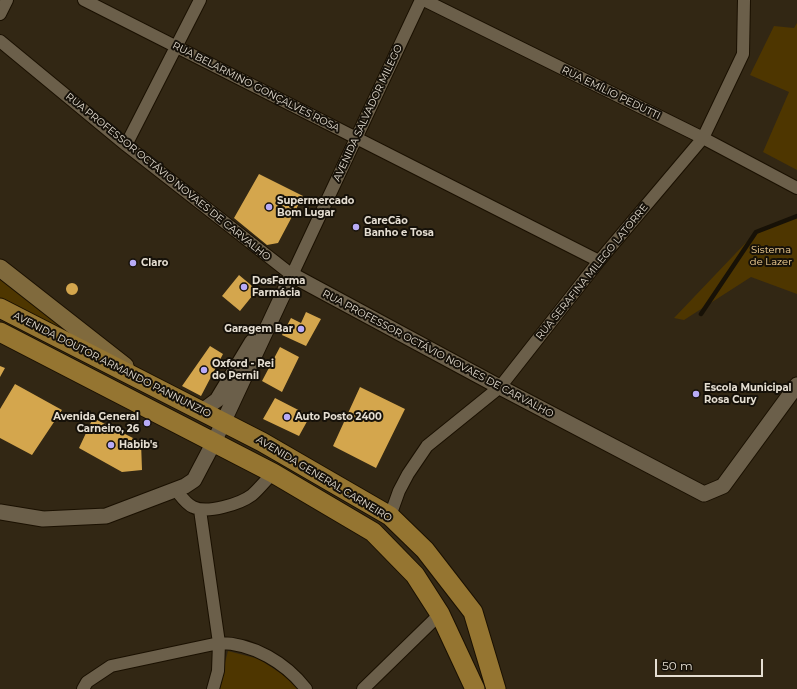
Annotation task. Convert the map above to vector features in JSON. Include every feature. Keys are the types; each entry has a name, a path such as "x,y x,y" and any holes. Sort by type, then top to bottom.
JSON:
{"main road":[{"path":"0,268 143,380"},
{"name":"AVENIDA DOUTOR ARMANDO PANNUNZIO","path":"0,308 143,380 224,423"},
{"path":"0,332 214,442"},
{"name":"AVENIDA GENERAL CARNEIRO","path":"224,423 285,455 390,516 425,550 473,612 496,689"},
{"name":"AVENIDA GENERAL CARNEIRO","path":"214,442 273,473 373,532 415,575 440,614 475,689"}],"street":[{"path":"0,14 7,0"},
{"name":"RUA BELARMINO GONÇALVES ROSA","path":"84,0 599,261"},
{"path":"126,145 200,0"},
{"name":"RUA EMÍLIO PEDUTTI","path":"423,0 703,138 797,188"},
{"name":"AVENIDA SALVADOR MILEGO","path":"0,512 43,519 106,516 176,490 194,480 224,423 356,138 423,0"},
{"name":"RUA SERAFINA MILEGO LATORRE","path":"390,516 399,491 408,474 427,446 500,387 599,261 703,138 743,54 744,0"},
{"name":"RUA PROFESSOR OCTÁVIO NOVAES DE CARVALHO","path":"0,41 126,145 292,276 704,494 723,486 797,385"},
{"path":"202,411 217,400 292,276"},
{"path":"176,490 192,507 200,510 220,508 239,502 252,495 273,473"},
{"path":"200,510 219,643 218,670 213,689"},
{"path":"363,689 440,614"},
{"path":"83,689 87,682 111,666 219,643 232,643 264,653 296,677 306,689"}],"green space":[{"path":"797,23 797,170 763,152 789,92 750,75 774,26 794,28"},
{"name":"Sistema de Lazer","path":"797,216 797,294 751,277 684,320 674,318 756,232"},
{"path":"0,278 75,336 0,298"},
{"path":"228,651 259,659 291,680 299,689 218,689"}],"building":[{"name":"Supermercado Bom Lugar","path":"259,174 303,196 278,243 267,245 234,218"},
{"path":"239,275 257,290 240,311 222,296"},
{"path":"72,283 76,285 78,289 76,293 72,295 68,293 66,289 68,285"},
{"name":"Garagem Bar","path":"306,312 321,319 306,346 282,335 291,318 301,323"},
{"name":"Oxford - Rei do Pernil","path":"210,346 223,354 201,396 182,386"},
{"name":"Auto Posto 2400","path":"280,347 299,357 282,392 262,381"},
{"path":"0,366 5,368 0,377"},
{"path":"15,384 62,410 32,455 0,438 0,409"},
{"path":"360,387 405,409 376,468 333,446"},
{"name":"Auto Posto 2400","path":"275,398 310,416 299,436 263,419"},
{"name":"Habib's","path":"93,418 141,442 142,470 122,472 79,448"}],"waterway":[{"path":"701,314 756,232 797,216"}],"place":[{"name":"Supermercado Bom Lugar","path":"269,207"},
{"name":"CareCão Banho e Tosa","path":"356,227"},
{"name":"Claro","path":"133,263"},
{"name":"DosFarma Farmácia","path":"244,287"},
{"name":"Garagem Bar","path":"301,329"},
{"name":"Oxford - Rei do Pernil","path":"204,370"},
{"name":"Escola Municipal Rosa Cury","path":"696,394"},
{"name":"Auto Posto 2400","path":"287,417"},
{"name":"Avenida General Carneiro, 26","path":"147,423"},
{"name":"Habib's","path":"111,445"}]}
